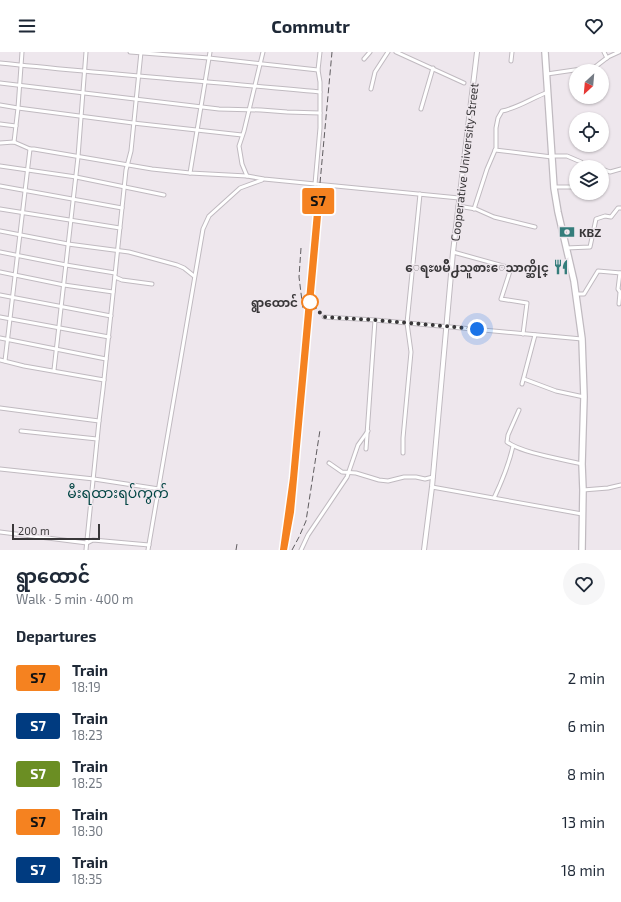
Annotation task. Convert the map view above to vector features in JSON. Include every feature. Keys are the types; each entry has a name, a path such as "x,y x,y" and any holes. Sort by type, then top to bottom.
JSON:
{"highway":[{"path":"545,52 554,187 576,294 582,339 584,397 582,550"}],"street":[{"path":"14,142 22,52"},
{"path":"54,370 74,200 86,52"},
{"path":"130,52 209,58 318,70"},
{"path":"86,550 124,187 131,151 140,52"},
{"path":"190,173 210,52"},
{"path":"247,176 242,164 238,146 263,52"},
{"path":"315,184 320,128 320,92 318,70 320,52"},
{"path":"364,59 370,52"},
{"path":"371,88 376,72 388,52"},
{"path":"396,52 464,83"},
{"name":"Cooperative University Street","path":"424,550 433,477 453,252 477,52"},
{"path":"511,61 512,52"},
{"path":"604,52 607,58"},
{"path":"547,74 595,68 607,58 619,52"},
{"path":"0,63 138,77 205,81 320,92"},
{"path":"421,109 433,68"},
{"path":"0,83 201,107 287,112 320,112"},
{"path":"474,209 495,150 496,128 498,118 502,111 513,109 535,96 548,92"},
{"path":"0,105 133,123 242,135"},
{"path":"0,124 16,126"},
{"path":"0,142 14,142 30,149 128,166 190,173 247,176 264,179 459,198"},
{"path":"5,361 30,149"},
{"path":"495,150 552,157 567,156 576,160"},
{"path":"0,166 76,177 164,195"},
{"path":"609,172 621,169"},
{"path":"148,550 203,229 209,216 240,188 264,179"},
{"path":"0,186 122,208"},
{"path":"554,187 569,187"},
{"path":"403,454 403,438 411,352 407,323 420,194"},
{"path":"458,206 474,209 494,217 535,228"},
{"path":"566,248 590,247 596,219 605,216 611,217 618,208 621,208"},
{"path":"0,209 120,228"},
{"path":"0,231 68,244 128,252 162,260 184,268 194,276"},
{"path":"0,252 115,273"},
{"path":"453,252 511,268 501,299 526,303 523,334"},
{"path":"576,294 584,294 598,271 621,273 618,289 620,292 619,304"},
{"path":"0,272 64,285 113,292"},
{"path":"115,277 122,280 152,284"},
{"path":"0,295 111,316"},
{"path":"0,317 109,337"},
{"path":"324,317 446,326 582,339"},
{"path":"366,449 375,320"},
{"path":"522,384 534,335"},
{"path":"0,338 106,359"},
{"path":"0,360 24,366 54,370 104,380"},
{"path":"524,379 556,391 584,397"},
{"path":"0,408 99,421"},
{"path":"519,410 507,442 513,446 582,464"},
{"path":"21,431 97,439"},
{"path":"301,550 308,535 349,473 358,445 368,431"},
{"path":"494,498 510,458 513,446"},
{"path":"329,463 342,472 356,473 373,479 388,481 404,477 425,479 433,477"},
{"path":"0,469 94,479 159,489"},
{"path":"583,490 608,488 621,485"},
{"path":"432,487 582,514"},
{"path":"0,532 87,543 94,540 148,545"}],"railway":[{"path":"283,550 293,478 332,52"},
{"path":"301,248 299,277 303,309"},
{"path":"292,550 306,521 320,430"},
{"path":"236,550 237,544"}],"train":[{"name":"S7","path":"283,550 293,478 318,201 318,216 291,512 284,550"}],"place":[{"name":"KBZ","path":"567,232"},
{"name":"ေရႊၿမိဳ႕သူစားေသာက္ဆိုင္","path":"561,267"},
{"name":"ရွာထောင်","path":"310,302"}],"district":[{"name":"မီးရထားရပ်ကွက်","path":"118,492"}],"route":[{"path":"310,302 324,317 477,329"}]}
